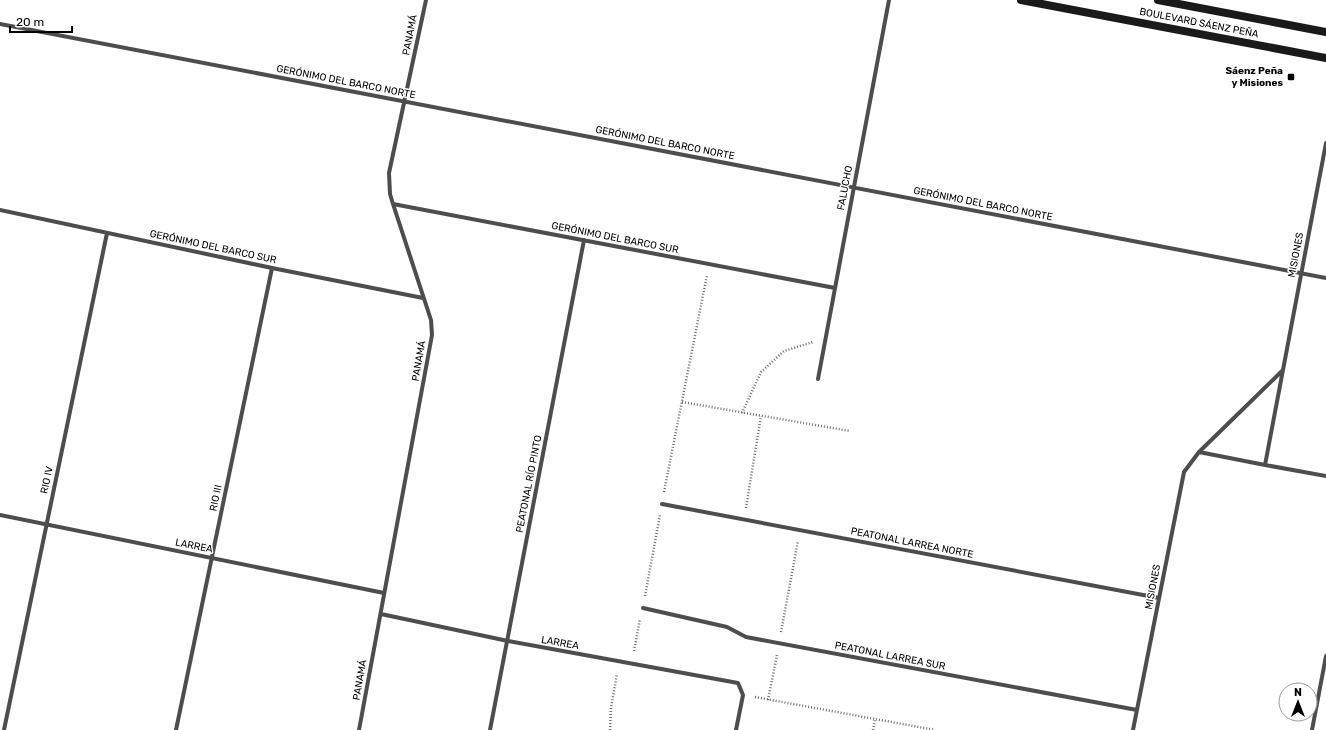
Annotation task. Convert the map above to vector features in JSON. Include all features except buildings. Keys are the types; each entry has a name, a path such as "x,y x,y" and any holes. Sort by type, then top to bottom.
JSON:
{"main road":[{"name":"BOULEVARD SÁENZ PEÑA","path":"1021,0 1036,1 1326,58"},
{"name":"BOULEVARD SÁENZ PEÑA","path":"1158,0 1326,32"}],"street":[{"name":"PANAMÁ","path":"359,730 432,335 431,320 390,194 389,173 406,101 426,0"},
{"name":"FALUCHO","path":"818,380 889,0"},
{"name":"GERÓNIMO DEL BARCO NORTE","path":"0,24 1326,278"},
{"name":"MISIONES","path":"1265,465 1326,143"},
{"name":"GERÓNIMO DEL BARCO SUR","path":"393,204 835,288"},
{"name":"GERÓNIMO DEL BARCO SUR","path":"0,210 272,268 423,298"},
{"name":"RIO IV","path":"4,730 107,233"},
{"name":"PEATONAL RÍO PINTO","path":"490,730 584,240"},
{"name":"RIO III","path":"176,730 272,268"},
{"name":"MISIONES","path":"1133,730 1184,472 1199,452 1283,371"},
{"path":"1199,452 1326,476"},
{"name":"PEATONAL LARREA NORTE","path":"662,504 1159,598"},
{"name":"LARREA","path":"0,515 384,593"},
{"name":"PEATONAL LARREA SUR","path":"642,608 727,627 746,637 1137,710"},
{"name":"LARREA","path":"380,614 508,641 738,683 743,695"},
{"path":"1312,730 1326,656"},
{"path":"736,730 743,695"}],"path":[{"path":"632,664 709,264"},
{"path":"742,413 761,372 784,351 825,339"},
{"path":"682,402 850,431"},
{"path":"744,520 761,416"},
{"path":"768,700 800,530"},
{"path":"610,730 611,708 620,661"},
{"path":"743,695 935,730"},
{"path":"873,730 875,719"}],"place":[{"name":"Sáenz Peña y Misiones","path":"1291,77"}]}
